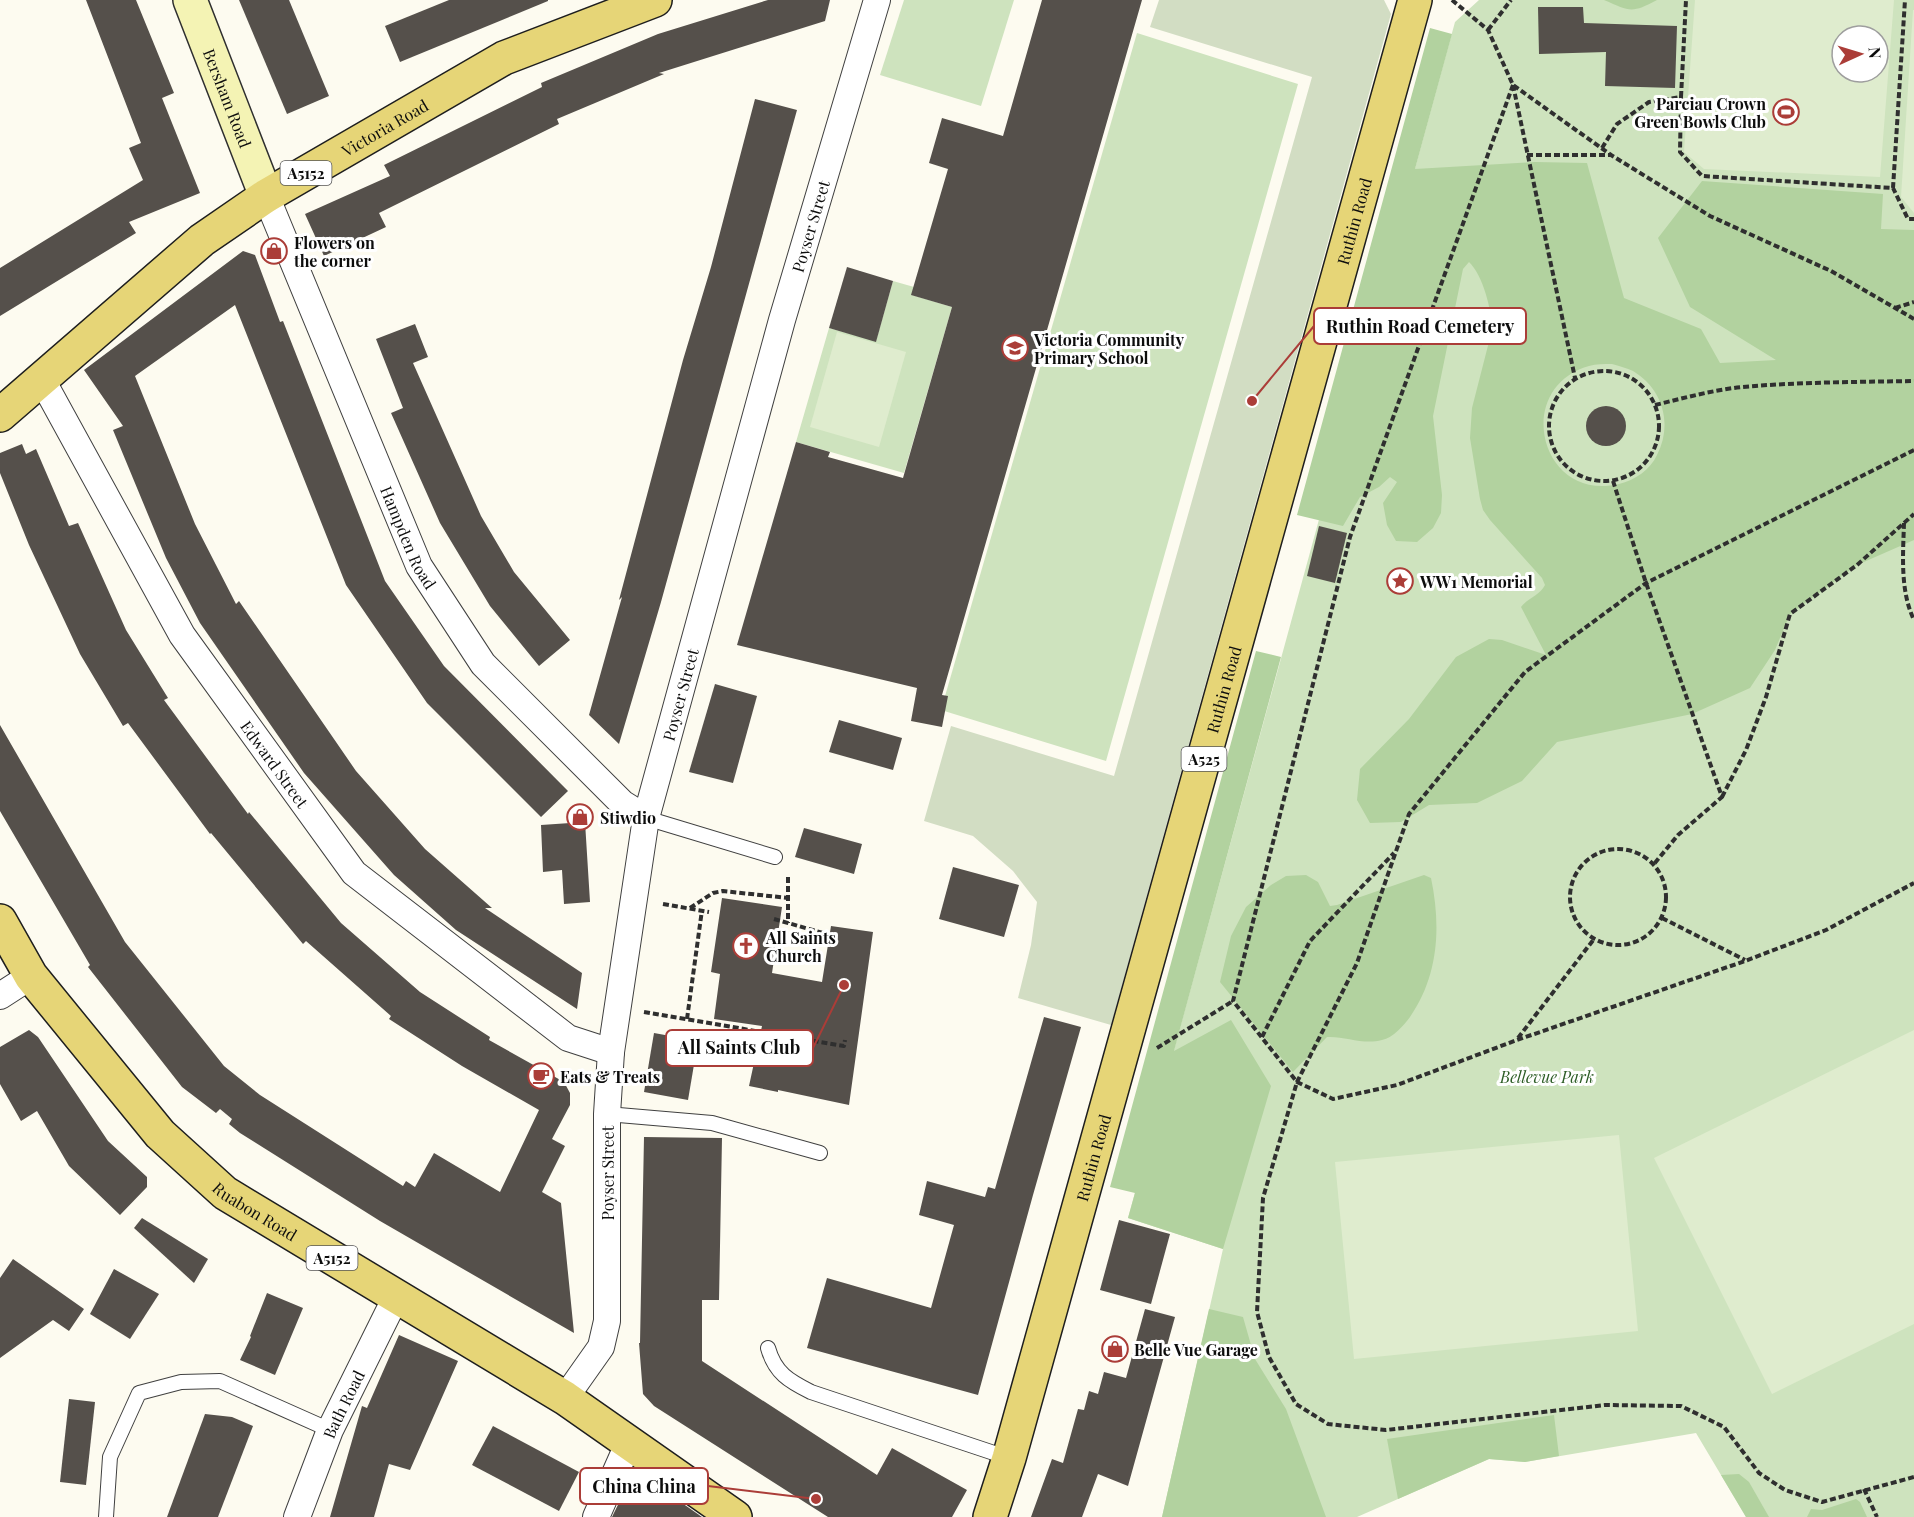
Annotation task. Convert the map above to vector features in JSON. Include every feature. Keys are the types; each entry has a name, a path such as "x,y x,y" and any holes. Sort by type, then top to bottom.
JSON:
{"main road":[{"name":"Bersham Road","path":"190,0 266,196"},
{"name":"Victoria Road","path":"0,415 202,240 266,196 504,58 656,0"},
{"name":"Ruthin Road","path":"990,1517 1009,1458 1118,1069 1415,0"},
{"name":"Ruabon Road","path":"0,921 31,976 160,1134 225,1193 565,1398 735,1517"}],"street":[{"name":"Poyser Street","path":"565,1398 601,1347 607,1321 607,1114 611,1052 646,818 783,320 878,0"},
{"name":"Hampden Road","path":"266,196 419,566 483,663 622,803 646,818"},
{"name":"Edward Street","path":"41,378 182,635 354,873 568,1038 611,1052"},
{"path":"0,996 31,976"},
{"name":"Bath Road","path":"297,1517 330,1431 396,1297"},
{"path":"596,1517 629,1442"}],"lane":[{"path":"646,818 775,857"},
{"path":"607,1114 712,1123 820,1154"},
{"path":"768,1347 772,1361 781,1374 811,1392 1009,1458"},
{"path":"106,1517 110,1457 139,1393 181,1382 220,1381 330,1431"}],"path":[{"path":"1452,0 1488,30 1513,85 1575,378"},
{"path":"1488,30 1511,0"},
{"path":"1686,0 1680,152 1702,176 1893,188"},
{"path":"1905,0 1893,188 1908,219 1914,219"},
{"path":"1118,1069 1146,1055 1233,1001 1350,537 1513,85"},
{"path":"1513,85 1611,155 1710,216 1832,271 1914,319"},
{"path":"1602,148 1617,124 1649,102 1681,97"},
{"path":"1527,155 1611,155"},
{"path":"1895,308 1914,302"},
{"path":"1592,371 1612,371 1630,376 1645,388 1655,405 1659,421 1658,438 1652,453 1642,466 1628,476 1613,481 1594,480 1576,474 1561,462 1552,445 1548,426 1551,408 1561,391 1575,378 1592,371"},
{"path":"1655,405 1740,387 1914,381"},
{"path":"1914,450 1646,584 1525,672 1409,814 1357,963 1297,1082 1263,1198 1257,1312 1269,1358 1296,1404 1328,1424 1386,1430 1605,1405 1681,1406 1724,1427 1759,1473 1785,1490 1822,1502 1914,1477"},
{"path":"1613,481 1646,584 1722,796"},
{"path":"1654,864 1678,835 1722,796 1746,750 1766,697 1790,615 1857,565 1914,514"},
{"path":"1904,523 1902,562 1908,608 1914,620"},
{"path":"1612,849 1628,849 1643,855 1654,864 1662,876 1666,889 1667,903 1662,918 1654,930 1642,940 1628,945 1613,946 1594,939 1576,921 1571,907 1570,891 1575,876 1584,863 1597,853 1612,849"},
{"path":"1262,1037 1310,941 1396,851"},
{"path":"775,857 783,862 788,876 788,923"},
{"path":"1233,1001 1297,1082 1333,1099 1397,1085 1517,1040 1745,961 1826,930 1914,883"},
{"path":"690,908 713,893 723,891 788,898"},
{"path":"634,899 709,912"},
{"path":"687,1020 702,910"},
{"path":"1662,918 1745,961"},
{"path":"774,919 830,935"},
{"path":"1517,1040 1594,939"},
{"path":"617,1007 844,1046 845,1040"},
{"path":"1864,1489 1877,1517"}],"green space":[{"path":"904,0 1014,0 981,106 880,75"},
{"path":"1159,0 1384,0 1391,14 1111,1025 1018,998 1031,945 1037,902 1013,871 973,836 924,821 951,726 1114,776 1312,77 1150,27"},
{"name":"Bellevue Park","path":"1479,0 1914,0 1914,1517 1746,1517 1696,1433 1525,1462 1489,1459 1357,1517 1162,1517 1223,1249 1128,1218 1455,22"},
{"path":"1604,0 1657,0 1636,9 1630,9"},
{"name":"Parciau Crown Green Bowls Club","path":"1695,0 1894,0 1890,51 1890,24 1830,24 1830,84 1887,84 1880,177 1704,169 1684,152"},
{"path":"1914,10 1914,213 1901,197"},
{"path":"1430,28 1452,34 1415,169 1535,162 1587,163 1624,298 1701,329 1720,363 1776,360 1690,307 1658,238 1702,181 1883,194 1881,229 1914,230 1914,540 1857,565 1790,614 1775,650 1750,688 1692,714 1557,742 1522,781 1477,803 1429,805 1401,822 1370,823 1357,800 1360,769 1409,719 1456,657 1489,639 1502,640 1546,655 1521,607 1545,585 1542,578 1490,520 1483,510 1480,499 1470,438 1472,408 1492,330 1486,294 1478,275 1469,262 1463,269 1433,416 1442,495 1441,513 1433,528 1417,542 1396,541 1387,525 1383,503 1397,482 1390,477 1379,487 1360,497 1343,526 1297,515","holes":["1612,364 1633,371 1652,387 1662,408 1664,431 1657,455 1641,474 1619,484 1592,485 1570,477 1554,461 1546,440 1544,418 1550,396 1565,378 1589,366"]},
{"path":"1137,33 1298,84 1106,761 941,710"},
{"path":"893,281 914,287 912,295 952,307 904,473 796,442 829,328 876,341"},
{"path":"837,332 906,352 879,447 810,427"},
{"path":"1256,651 1281,657 1174,1051 1231,1020 1271,1086 1223,1249 1128,1218 1135,1193 1110,1187"},
{"path":"1306,875 1318,882 1330,906 1424,875 1431,878 1436,914 1435,950 1427,984 1420,1001 1398,1031 1386,1039 1375,1041 1327,1037 1293,1072 1220,982 1231,936 1246,907 1271,885 1286,876"},
{"path":"1914,1030 1914,1324 1772,1394 1654,1158"},
{"path":"1619,1135 1638,1331 1354,1359 1335,1162"},
{"path":"1209,1309 1243,1317 1255,1359 1286,1409 1326,1517 1162,1517"},
{"path":"1554,1415 1559,1456 1525,1462 1489,1459 1398,1499 1387,1439"},
{"path":"1739,1474 1749,1482 1769,1517 1746,1517 1721,1475"},
{"path":"1856,1499 1860,1502 1867,1517 1807,1517 1811,1509 1822,1510"}],"building":[{"path":"86,0 136,0 174,93 162,98 200,193 129,222 136,233 0,316 0,268 143,180 129,148 141,143"},
{"path":"239,0 289,0 329,96 287,114"},
{"path":"449,0 548,1 400,62 385,26"},
{"path":"768,0 830,0 825,21 659,73 664,74 557,119 559,124 379,213 386,227 324,256 305,214 390,176 384,165 542,87 541,83 658,34"},
{"path":"1042,0 1142,0 942,695 948,696 942,727 911,721 917,688 737,645 796,442 830,452 828,457 903,478 952,307 911,295 948,169 929,163 942,118 1003,136"},
{"path":"1538,7 1583,7 1584,23 1677,26 1675,88 1605,86 1606,52 1539,54"},
{"path":"755,99 797,110 661,602 619,744 589,715"},
{"path":"243,251 255,255 385,581 444,666 568,791 541,817 427,703 346,585 235,305 135,376 195,524 236,604 239,601 356,771 425,849 492,908 485,908 582,973 577,1009 456,930 394,875 304,773 200,623 166,558 113,430 123,426 84,370"},
{"path":"847,267 893,281 876,342 829,328"},
{"path":"415,324 428,357 413,363 481,516 514,572 570,640 539,666 490,606 440,523 391,413 403,408 376,339"},
{"path":"1606,406 1614,407 1620,412 1625,418 1625,434 1620,440 1614,445 1606,446 1598,445 1592,440 1587,434 1586,426 1587,418 1592,412 1598,407"},
{"path":"22,444 26,454 36,449 69,526 78,523 126,630 168,698 164,700 248,814 249,812 341,923 420,992 490,1037 489,1040 564,1082 570,1093 570,1105 552,1139 565,1146 542,1192 561,1203 574,1333 380,1221 240,1133 229,1124 232,1119 220,1109 216,1113 182,1087 88,967 90,965 0,811 0,725 125,942 224,1066 260,1095 403,1186 406,1181 415,1187 434,1153 500,1192 539,1110 462,1066 389,1019 391,1016 306,941 303,944 210,834 128,723 123,726 80,654 29,545 0,473 0,453"},
{"path":"1319,526 1347,533 1335,583 1307,576"},
{"path":"715,684 757,696 733,783 689,772"},
{"path":"839,720 902,738 893,770 829,752"},
{"path":"585,822 590,902 564,904 562,870 543,872 541,825"},
{"path":"804,828 862,844 854,874 795,857"},
{"path":"953,867 1019,885 1004,937 939,919"},
{"path":"722,898 782,907 772,973 822,982 831,926 873,932 849,1105 749,1086 762,1026 714,1019 720,974 711,972"},
{"path":"1044,1017 1081,1027 978,1395 807,1348 827,1278 931,1308 954,1225 919,1215 927,1181 985,1197 988,1187 995,1189"},
{"path":"29,1030 38,1037 108,1141 147,1177 147,1187 120,1215 69,1166 37,1111 21,1121 0,1084 0,1047"},
{"path":"654,1033 698,1041 688,1100 644,1092"},
{"path":"644,1137 722,1138 719,1300 702,1300 702,1361 877,1475 892,1448 967,1490 952,1517 828,1517 654,1406 643,1394 639,1343"},
{"path":"142,1218 208,1259 194,1283 134,1228"},
{"path":"1119,1220 1170,1234 1151,1304 1100,1290"},
{"path":"13,1259 84,1309 69,1331 53,1320 0,1358 0,1278"},
{"path":"114,1269 159,1294 130,1339 90,1314"},
{"path":"267,1293 303,1308 275,1375 240,1360"},
{"path":"1145,1309 1175,1317 1128,1486 1098,1474 1082,1517 1031,1517 1052,1459 1063,1463 1078,1409 1084,1410 1089,1391 1098,1394 1104,1372 1126,1378"},
{"path":"399,1335 458,1361 410,1470 389,1464 374,1517 330,1517 362,1406 367,1408"},
{"path":"69,1399 95,1402 86,1485 60,1482"},
{"path":"205,1414 232,1417 253,1426 218,1517 167,1517"},
{"path":"493,1426 579,1472 559,1511 472,1465"},
{"path":"635,1470 702,1517 612,1517"}],"place":[{"name":"Parciau Crown Green Bowls Club","path":"1786,112"},
{"name":"Flowers on the corner","path":"274,251"},
{"name":"Victoria Community Primary School","path":"1015,348"},
{"name":"Ruthin Road Cemetery","path":"1252,401"},
{"name":"WW1 Memorial","path":"1400,581"},
{"name":"Stiwdio","path":"580,817"},
{"name":"All Saints Church","path":"746,946"},
{"name":"All Saints Club","path":"844,985"},
{"name":"Eats & Treats","path":"541,1076"},
{"name":"Belle Vue Garage","path":"1115,1349"},
{"name":"China China","path":"816,1499"}]}
